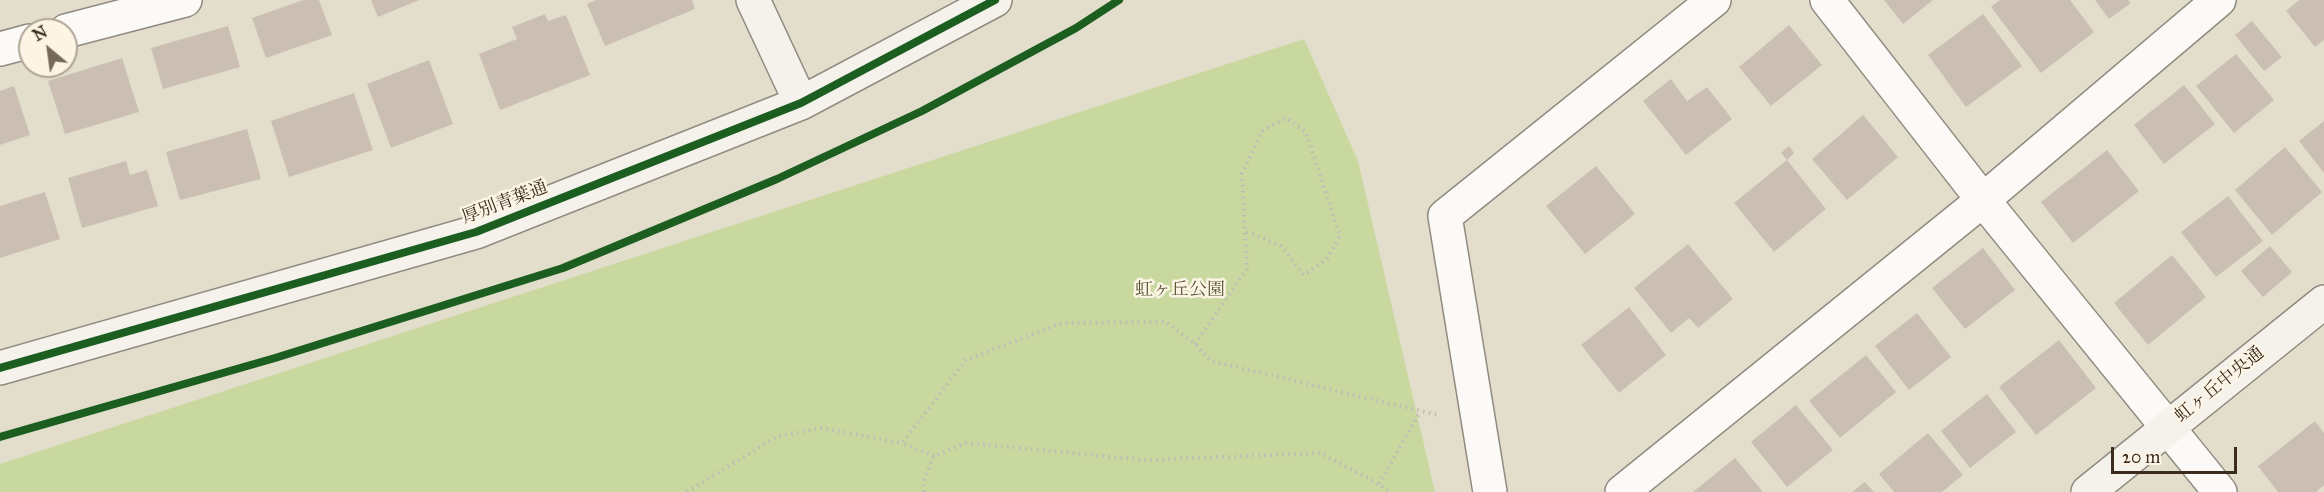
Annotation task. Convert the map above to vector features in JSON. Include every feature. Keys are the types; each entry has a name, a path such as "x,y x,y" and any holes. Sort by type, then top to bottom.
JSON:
{"street":[{"path":"78,28 185,0"},
{"path":"753,0 801,103"},
{"name":"厚別青葉通","path":"0,368 476,232 801,103 995,0"},
{"path":"1490,492 1444,216 1714,0"},
{"path":"1827,0 1983,200 2220,492"},
{"path":"1622,492 1983,200 2218,0"},
{"path":"0,49 18,44"},
{"name":"虹ヶ丘中央通","path":"2088,492 2324,302"}],"path":[{"path":"1195,344 1247,269 1245,231 1242,174 1262,131 1286,118 1306,132 1340,236 1327,259 1304,275 1281,246 1245,231"},
{"path":"902,443 966,360 1062,323 1166,322 1195,344 1211,361 1420,412 1478,422"},
{"path":"1380,484 1420,412"},
{"path":"687,492 776,437 820,428 902,443 934,456 966,443 1146,460 1320,453 1380,484 1389,492"},
{"path":"924,492 924,483 934,456"}],"green space":[{"name":"虹ヶ丘公園","path":"1304,39 1358,161 1435,492 0,492 0,464"}],"building":[{"path":"303,0 319,0 332,35 266,58 252,18"},
{"path":"371,0 419,0 378,17"},
{"path":"596,0 692,0 695,9 605,46 587,4"},
{"path":"1884,0 1933,0 1903,24"},
{"path":"2000,0 2070,0 2094,32 2041,73 1991,7"},
{"path":"2095,0 2128,0 2131,3 2109,19"},
{"path":"2299,0 2324,0 2324,40 2315,47 2286,11"},
{"path":"545,14 548,21 566,15 590,75 500,110 479,54 517,39 512,27"},
{"path":"1983,14 2022,66 1966,107 1928,55"},
{"path":"2252,21 2282,57 2264,71 2235,35"},
{"path":"1789,25 1822,65 1771,106 1739,67"},
{"path":"228,26 240,67 163,89 151,48"},
{"path":"2236,54 2274,100 2234,133 2196,86"},
{"path":"122,58 139,112 65,134 48,81 58,78 78,78 78,72"},
{"path":"429,60 453,124 391,148 367,84"},
{"path":"1671,79 1687,101 1707,87 1732,119 1686,155 1643,101"},
{"path":"2184,85 2215,124 2164,164 2134,125"},
{"path":"14,86 30,135 0,145 0,91"},
{"path":"354,93 373,150 289,177 271,121"},
{"path":"1863,115 1898,157 1847,200 1812,159"},
{"path":"2324,121 2324,173 2299,141"},
{"path":"247,129 261,179 180,200 166,152"},
{"path":"1789,146 1794,153 1787,160 1781,153"},
{"path":"2285,147 2322,192 2272,235 2235,190"},
{"path":"2107,150 2139,191 2073,243 2041,202"},
{"path":"1787,160 1826,209 1774,252 1734,203"},
{"path":"126,161 130,175 147,170 158,206 82,228 68,178"},
{"path":"1596,166 1635,214 1585,254 1546,206"},
{"path":"45,192 60,239 0,258 0,206"},
{"path":"2228,196 2263,241 2216,277 2181,232"},
{"path":"1688,244 1733,299 1698,328 1689,318 1671,333 1634,288"},
{"path":"2270,246 2292,272 2263,297 2241,271"},
{"path":"1983,248 2015,290 1965,329 1932,288"},
{"path":"2172,255 2206,297 2148,345 2114,303"},
{"path":"1629,307 1666,355 1619,393 1581,345"},
{"path":"1917,313 1951,357 1909,390 1875,346"},
{"path":"2059,340 2096,388 2036,435 1999,387"},
{"path":"1866,355 1896,392 1840,438 1809,401"},
{"path":"1987,394 2016,432 1970,468 1941,431"},
{"path":"1796,405 1833,450 1787,487 1751,442"},
{"path":"2315,421 2324,433 2324,485 2316,492 2278,492 2258,466"},
{"path":"1928,433 1963,475 1942,492 1894,492 1879,474"},
{"path":"1735,458 1763,492 1693,492"},
{"path":"1865,482 1874,492 1852,492"}],"cycle path":[{"path":"0,368 476,232 801,103 995,0"},
{"path":"0,437 275,358 563,268 777,179 922,111 1076,28 1119,0"}]}
